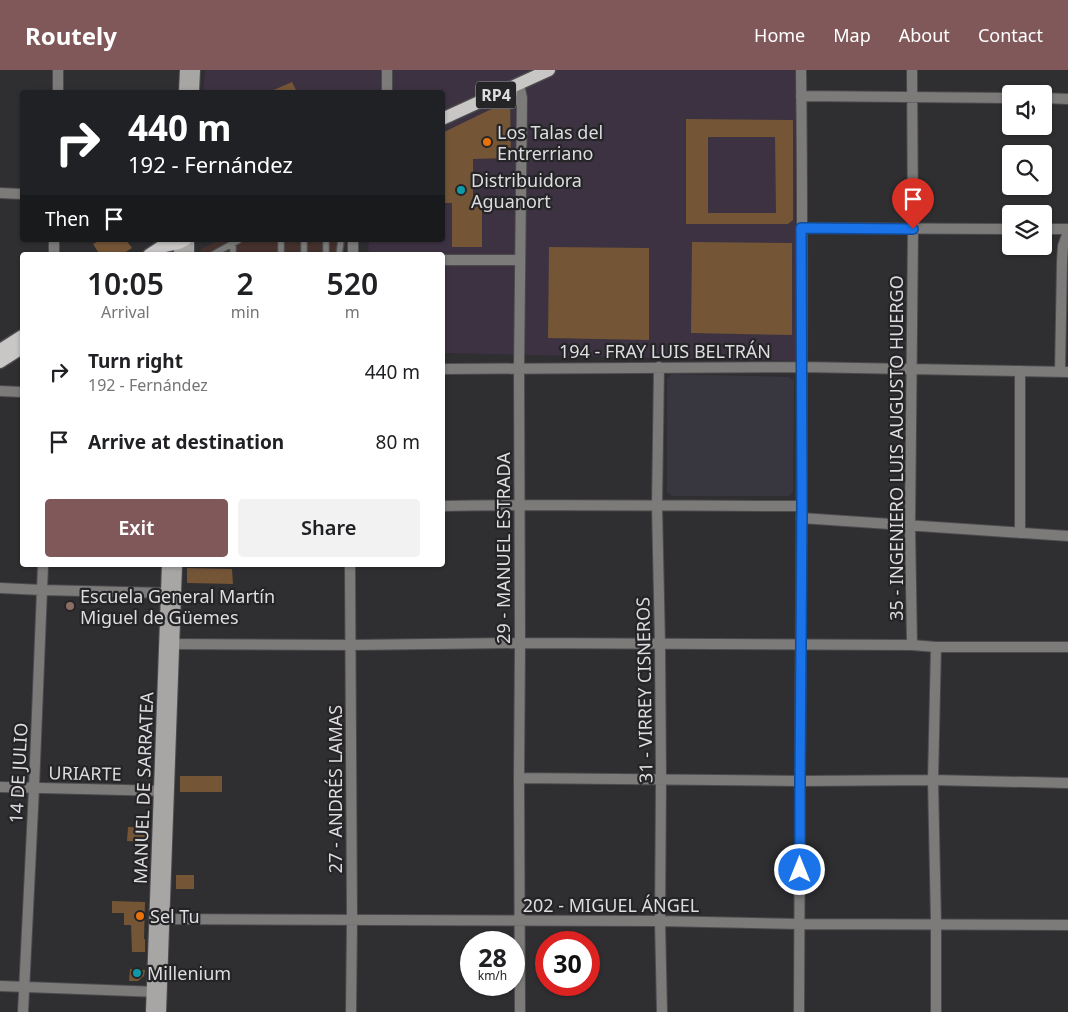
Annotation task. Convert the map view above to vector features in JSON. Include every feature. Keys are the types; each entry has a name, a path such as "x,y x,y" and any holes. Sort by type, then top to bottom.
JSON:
{"main road":[{"path":"184,90 185,70"},
{"path":"194,90 195,70"},
{"name":"RP4","path":"445,118 519,84 531,74 549,70"},
{"path":"154,252 161,247 182,244"},
{"path":"170,252 182,244"},
{"path":"0,350 20,337"},
{"path":"0,362 20,349"},
{"name":"MANUEL DE SARRATEA","path":"151,1012 157,992 169,644 166,593 167,567"},
{"path":"169,644 177,567"},
{"path":"157,992 161,1012"}],"street":[{"path":"58,70 58,90"},
{"path":"387,70 388,90"},
{"path":"799,1012 802,506 800,70"},
{"name":"35 - INGENIERO LUIS AUGUSTO HUERGO","path":"912,70 913,229 910,526 912,645"},
{"name":"29 - MANUEL ESTRADA","path":"519,84 522,98 518,368 520,1012"},
{"path":"801,96 1002,98"},
{"path":"1052,98 1068,99"},
{"path":"0,193 20,194"},
{"path":"801,228 1002,229"},
{"path":"1052,229 1068,230 1062,262 1064,372"},
{"path":"445,260 519,260"},
{"name":"31 - VIRREY CISNEROS","path":"659,367 657,506 660,644 660,921 662,1012"},
{"name":"194 - FRAY LUIS BELTRÁN","path":"445,369 802,367 1064,372"},
{"path":"1020,371 1020,533"},
{"path":"0,390 20,392"},
{"path":"445,506 519,504 802,506"},
{"path":"801,518 1068,536"},
{"name":"14 DE JULIO","path":"22,1012 43,567"},
{"name":"27 - ANDRÉS LAMAS","path":"350,567 351,1012"},
{"path":"0,588 166,593"},
{"path":"169,644 660,644 1068,647"},
{"path":"936,647 934,780 936,1012"},
{"path":"519,778 800,781 934,780 1068,783"},
{"name":"URIARTE","path":"0,787 164,791"},
{"name":"202 - MIGUEL ÁNGEL","path":"159,919 1068,924"},
{"path":"0,986 157,992"}],"lane":[{"path":"218,252 236,242"}],"shaded area":[{"path":"205,70 795,70 796,361 445,353 445,252 368,252 369,242 445,242 445,90 203,90"},
{"path":"216,242 342,242 342,252 200,252 201,249"},
{"path":"671,374 789,377 794,381 793,492 789,496 672,496 667,492 667,379"}],"building":[{"path":"292,82 296,90 274,90"},
{"path":"510,100 511,158 473,159 473,203 482,203 482,247 452,247 452,203 445,203 445,132"},
{"path":"686,119 793,120 793,220 788,224 686,224","holes":["708,137 775,137 776,213 708,213"]},
{"path":"96,242 128,242 132,248 126,252 98,252 93,244"},
{"path":"692,242 792,243 792,335 691,333"},
{"path":"549,247 649,248 649,340 548,338"},
{"path":"187,568 232,569 233,584 187,583"},
{"path":"180,776 222,776 222,792 180,792"},
{"path":"128,827 149,828 149,842 127,841"},
{"path":"176,875 194,875 194,889 176,889"},
{"path":"112,901 145,902 145,952 132,952 131,925 124,925 124,913 112,913"},
{"name":"Millenium","path":"130,969 145,970 144,976 138,981 129,981"}],"place":[{"name":"Los Talas del Entrerriano","path":"487,142"},
{"name":"Distribuidora Aguanort","path":"461,190"},
{"name":"Escuela General Martín Miguel de Güemes","path":"70,606"},
{"name":"Sel Tu","path":"140,916"},
{"name":"Millenium","path":"137,973"}],"route":[{"path":"800,870 801,228 913,229"}]}
